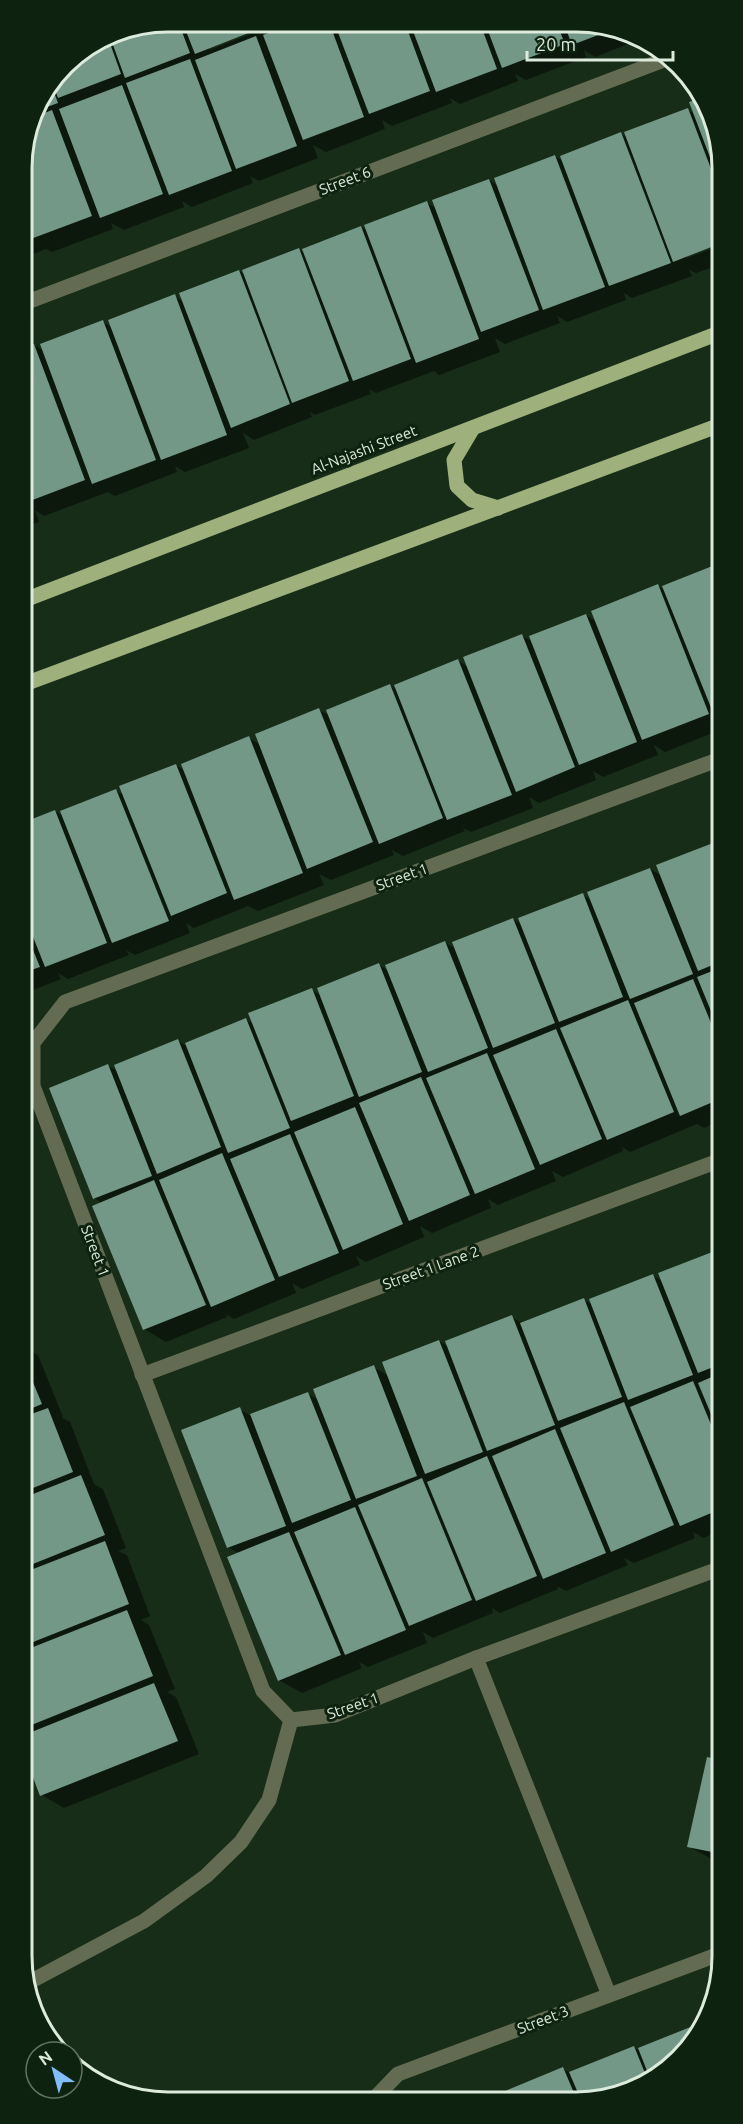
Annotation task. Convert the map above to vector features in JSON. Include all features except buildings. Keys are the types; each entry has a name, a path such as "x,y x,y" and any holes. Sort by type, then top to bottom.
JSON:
{"main road":[{"name":"Al-Najashi Street","path":"32,597 712,336"},
{"path":"473,428 454,460 457,486 472,500 498,508"},
{"path":"32,680 712,428"}],"street":[{"name":"Street 6","path":"32,300 660,61"},
{"name":"Street 1","path":"711,1572 477,1658 335,1715 291,1720 263,1691 142,1375 33,1086 33,1043 64,1002 712,762"},
{"name":"Street 1 Lane 2","path":"142,1375 711,1164"},
{"path":"477,1658 609,1995"},
{"path":"34,1980 144,1921 206,1876 241,1842 269,1800 291,1720"},
{"name":"Street 3","path":"381,2092 398,2074 711,1957"}]}
